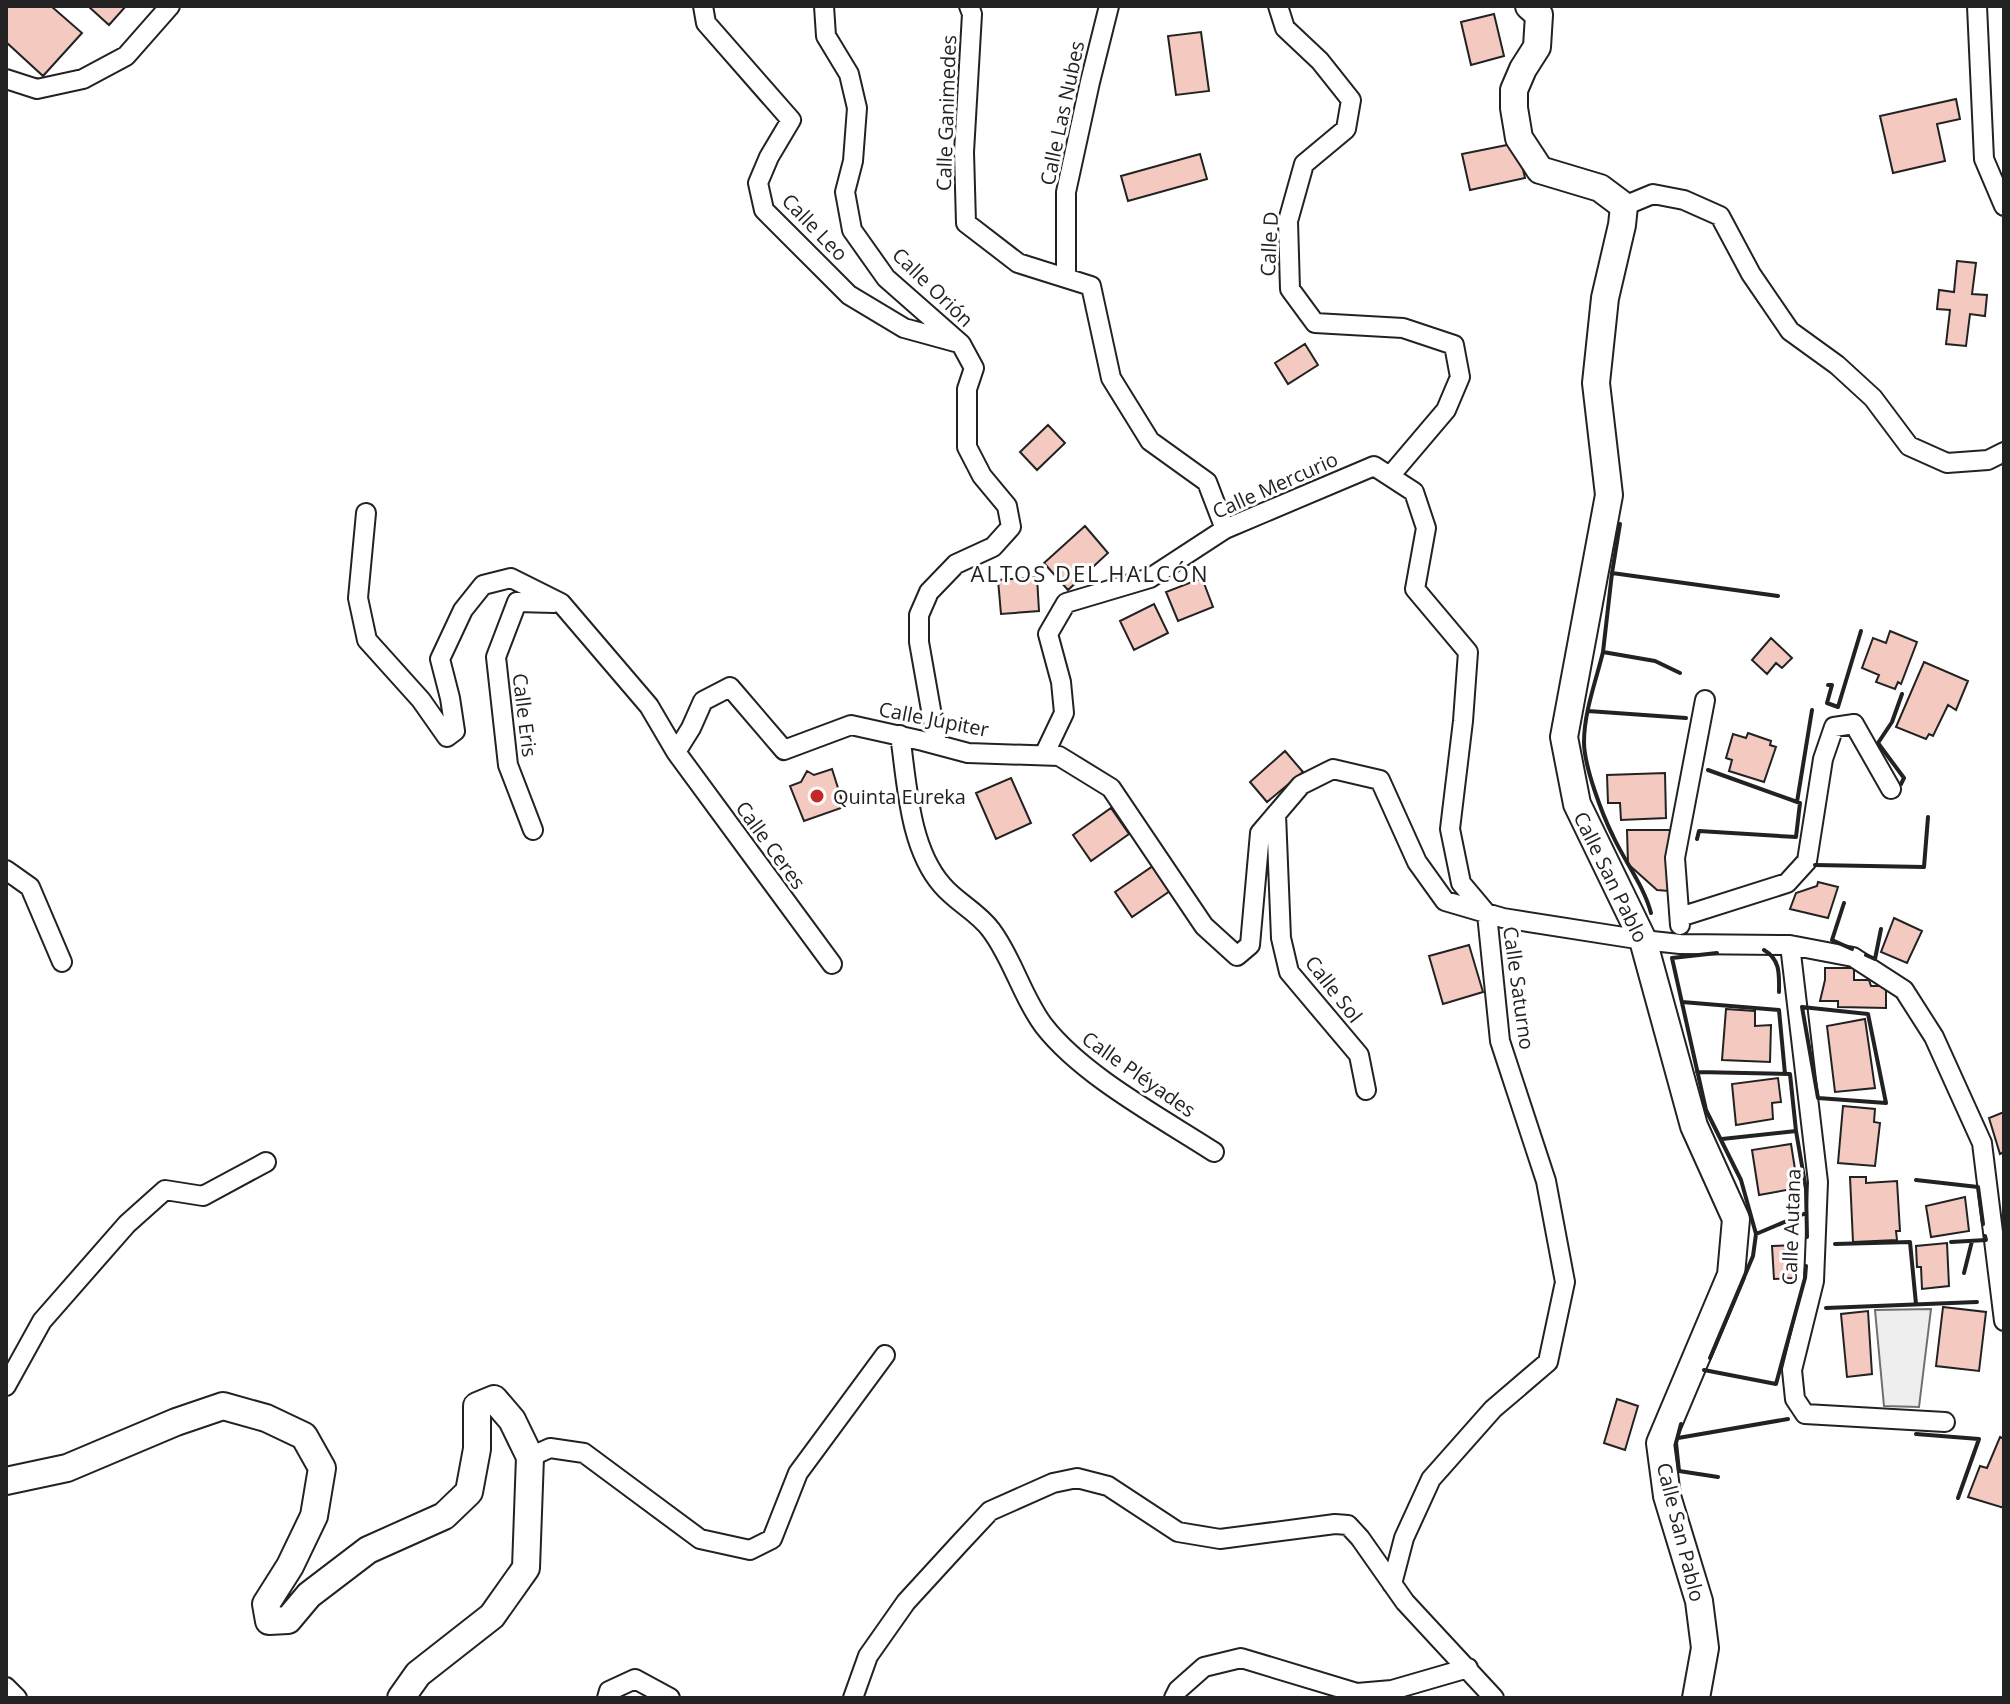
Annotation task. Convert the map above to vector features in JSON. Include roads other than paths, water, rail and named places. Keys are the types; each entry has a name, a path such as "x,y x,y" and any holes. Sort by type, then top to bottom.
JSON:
{"street":[{"path":"6,79 37,89 83,79 126,56 170,6"},
{"name":"Calle Leo","path":"703,6 706,23 791,120 758,183 764,210 849,295 904,328 961,344"},
{"name":"Calle Orión","path":"824,6 826,36 849,74 857,108 853,161 845,192 852,230 886,278 961,344 974,368 967,389 967,447 982,476 1007,506 1011,527 993,547 956,564 929,592 919,615 919,642 937,744"},
{"name":"Calle Ganimedes","path":"969,6 972,14 964,152 966,223 1018,263 1091,286 1111,378 1150,441 1207,482 1225,529"},
{"name":"Calle Las Nubes","path":"1066,278 1066,192 1109,6"},
{"name":"Calle D","path":"1278,6 1285,28 1320,61 1351,100 1346,129 1304,164 1288,221 1290,289 1315,323 1403,328 1454,345 1460,377 1446,410 1390,476"},
{"path":"1529,6 1539,15 1537,47 1514,90 1514,108 1519,138 1540,170 1600,188 1624,206 1653,194 1684,200 1720,216 1751,274 1790,331 1837,365 1873,398 1909,446 1947,463 1988,460 2004,452"},
{"path":"1977,6 1984,159 2004,206"},
{"name":"Calle San Pablo","path":"1624,206 1605,298 1596,383 1609,495 1564,737 1577,804 1643,940 1694,1126 1736,1219 1731,1275 1660,1443 1667,1496 1699,1601 1705,1648 1696,1698"},
{"name":"Calle Mercurio","path":"1044,755 1064,713 1061,682 1048,634 1066,603 1150,578 1225,529 1374,466 1390,476"},
{"name":"Calle Saturno","path":"1390,476 1414,492 1426,528 1415,589 1468,652 1450,829 1461,883 1487,914 1500,1041 1546,1181 1565,1282 1548,1362 1493,1409 1431,1479 1404,1538 1392,1584"},
{"path":"366,513 358,598 367,640 421,700 447,737 455,731 440,659 463,610 483,585 511,578 561,603 649,706 676,752"},
{"name":"Calle Eris","path":"533,830 508,765 496,657 517,602 561,603"},
{"name":"Calle Júpiter","path":"676,752 703,701 730,687 784,750 851,725 968,753 1059,756 1111,788 1204,926 1237,956 1250,945 1260,833 1301,785 1333,769 1380,780 1417,862 1445,901 1503,918 1643,940 1680,944 1790,945 1853,957 1904,990 1934,1037 1982,1143 2004,1321"},
{"path":"1680,944 1675,858 1705,700"},
{"path":"1680,917 1787,883 1807,861 1823,759 1834,727 1854,724 1891,789"},
{"name":"Calle Pléyades","path":"900,735 912,818 926,859 942,885 991,929 1042,1024 1066,1051 1109,1084 1214,1152"},
{"name":"Calle Ceres","path":"676,752 832,964"},
{"name":"Calle Sol","path":"1276,814 1281,938 1289,972 1359,1055 1366,1090"},
{"path":"6,870 30,887 62,962"},
{"name":"Calle Autana","path":"1790,945 1818,1182 1814,1281 1792,1370 1795,1399 1805,1414 1945,1422"},
{"path":"6,1386 42,1321 127,1224 165,1190 203,1196 266,1162"},
{"path":"530,1457 550,1448 584,1453 700,1539 750,1550 772,1539 798,1473 885,1355"},
{"path":"6,1481 67,1468 176,1422 223,1406 266,1418 304,1436 322,1468 314,1516 290,1566 266,1604 269,1621 288,1620 309,1595 368,1550 444,1516 469,1492 477,1449 477,1406 494,1399 512,1420 530,1457 526,1568 492,1616 418,1674 401,1698"},
{"path":"853,1698 868,1656 906,1602 990,1511 1053,1483 1077,1478 1108,1486 1178,1532 1220,1539 1335,1524 1348,1525 1405,1602 1494,1698"},
{"path":"1174,1698 1178,1690 1204,1667 1241,1658 1357,1693 1392,1690 1468,1668"},
{"path":"607,1698 609,1691 635,1679 670,1698"},
{"path":"6,1687 17,1698"}],"place":[{"name":"Quinta Eureka","path":"817,796"}],"district":[{"name":"ALTOS DEL HALCÓN","path":"1090,573"}]}
